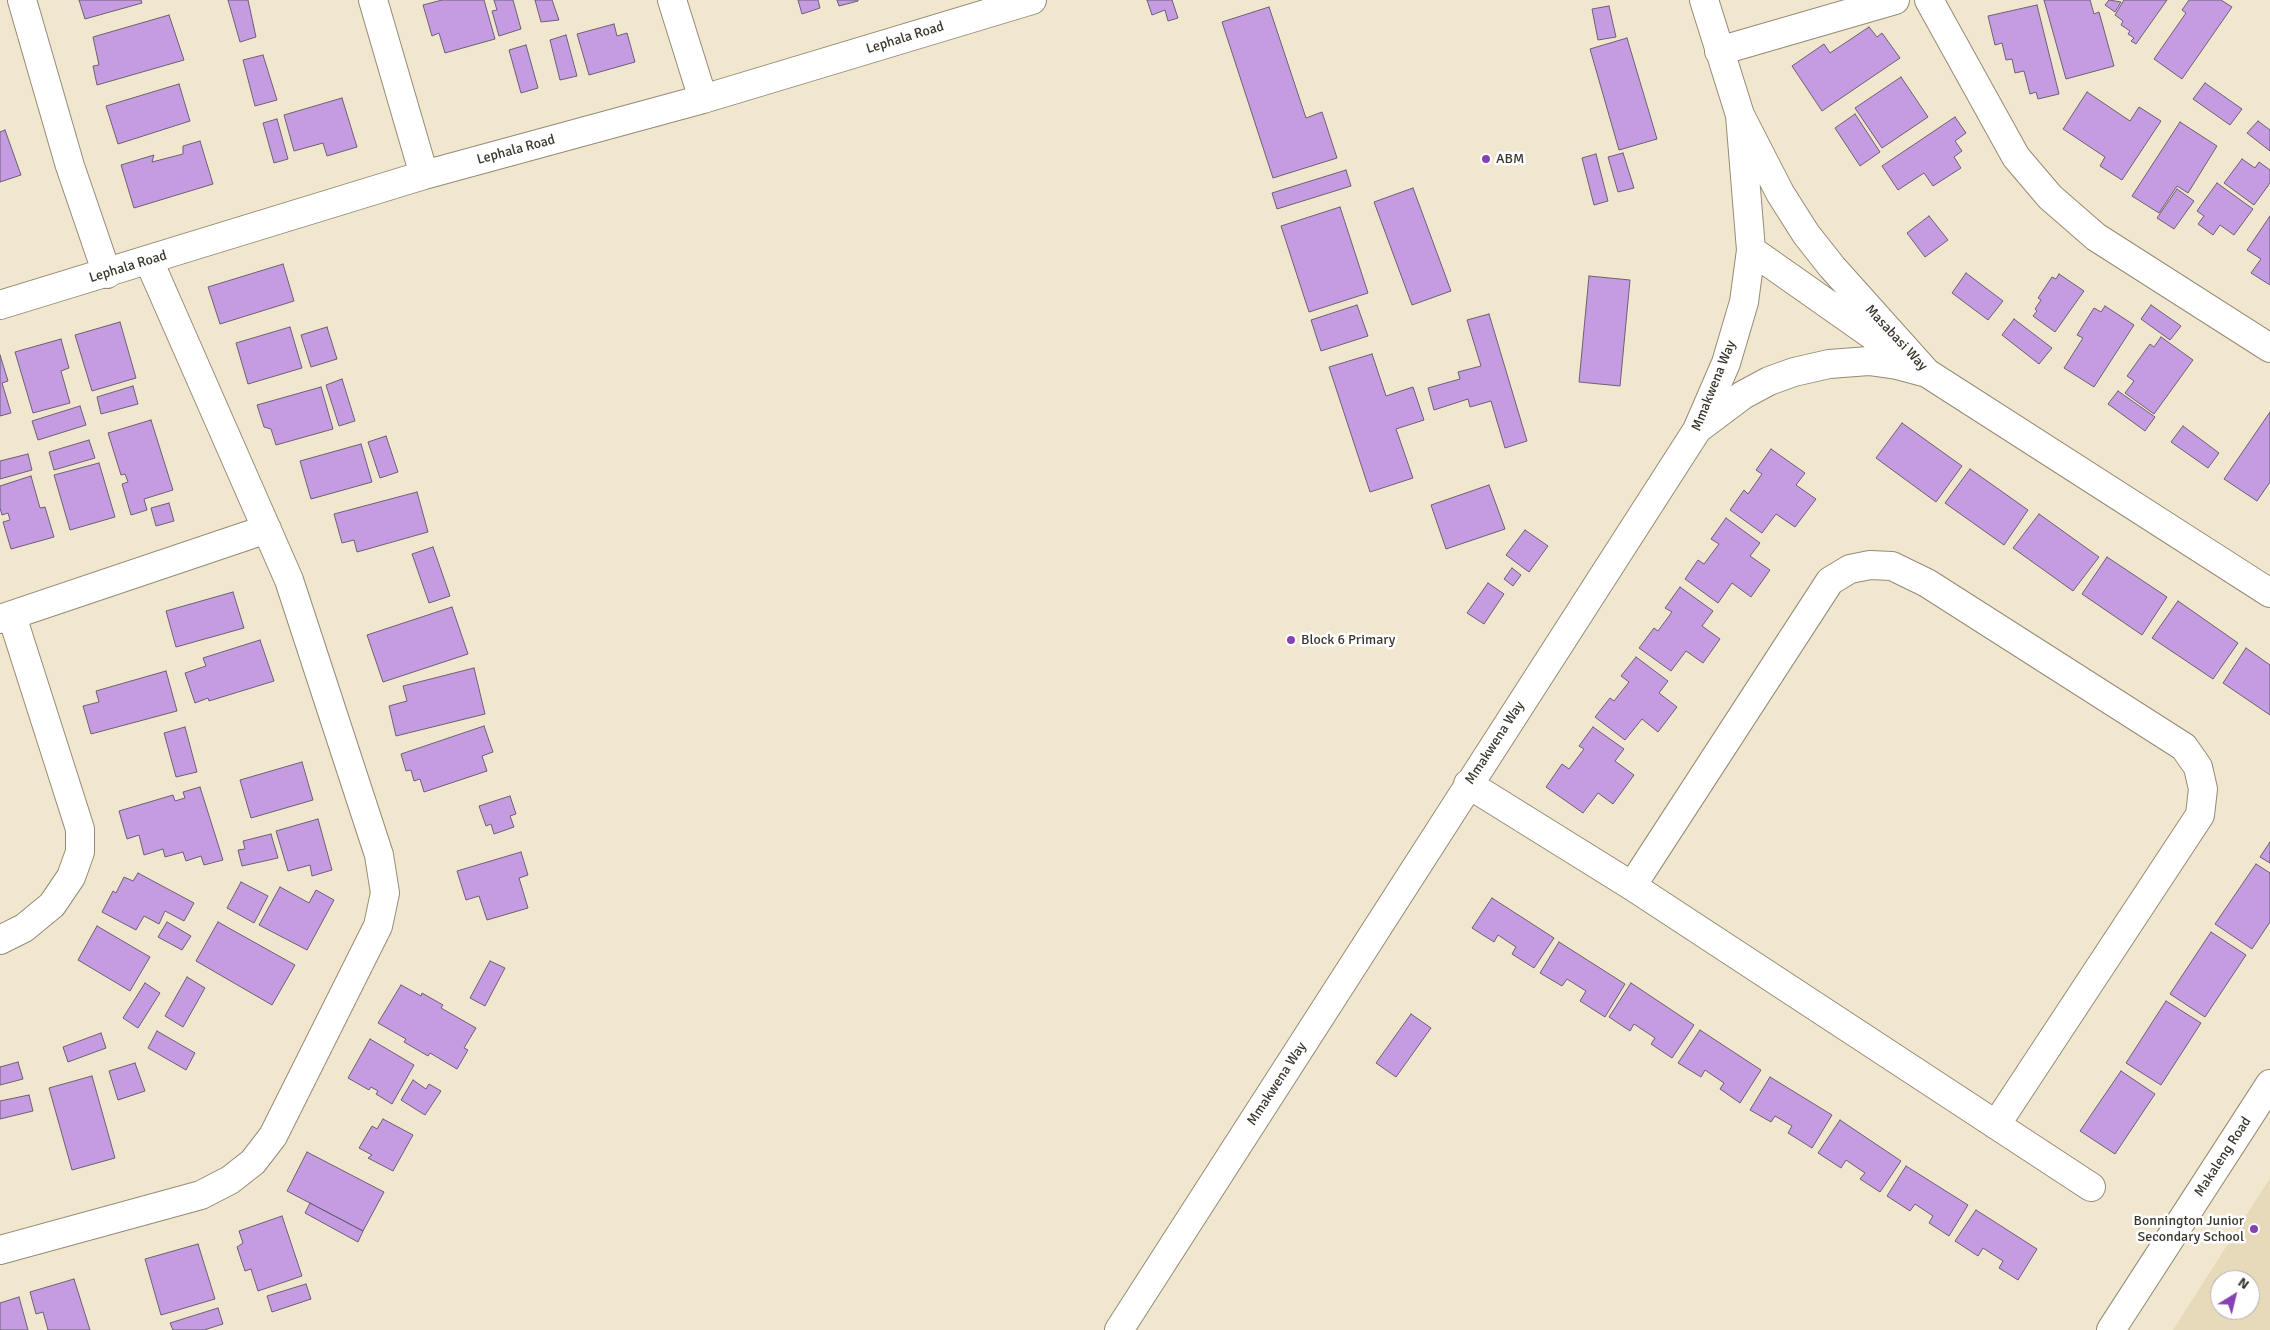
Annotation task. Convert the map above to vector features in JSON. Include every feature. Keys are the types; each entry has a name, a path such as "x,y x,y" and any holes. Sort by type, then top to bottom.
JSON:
{"street":[{"path":"22,0 70,166 107,274"},
{"path":"373,0 424,176"},
{"path":"672,0 703,99"},
{"name":"Lephala Road","path":"0,305 424,176 703,99 972,8 1032,0"},
{"name":"Masabasi Way","path":"1704,0 1740,115 1780,193 1806,234 1832,268 1927,373 2270,593"},
{"path":"1719,51 1895,0"},
{"path":"1929,0 2016,157 2050,197 2096,237 2270,348"},
{"name":"Mmakwena Way","path":"1119,1330 1468,784 1698,430 1726,363 1744,302 1751,250 1740,115"},
{"path":"1751,250 1927,373"},
{"path":"0,1250 201,1194 230,1180 253,1162 273,1136 378,926 385,893 379,855 290,580 149,261"},
{"path":"1698,430 1743,395 1768,381 1794,372 1829,364 1869,361 1897,365 1927,373"},
{"path":"0,940 24,928 52,905 71,877 80,852 80,828 6,617 267,529"},
{"path":"1632,886 1830,581 1850,569 1870,565 1892,566 1927,583 2184,747 2198,767 2204,789 2200,815 1996,1125"},
{"path":"1468,784 1632,886 2091,1187"},
{"name":"Makaleng Road","path":"2111,1330 2270,1084"}],"shaded area":[{"name":"Bonnington Junior Secondary School","path":"2270,1178 2270,1330 2173,1330 2210,1272 2210,1320 2260,1320 2260,1270 2211,1270"}],"building":[{"path":"79,0 141,0 142,3 85,19"},
{"path":"228,0 248,0 256,37 240,42"},
{"path":"442,0 484,0 495,39 445,53 439,33 432,36 423,5"},
{"path":"494,0 513,0 521,29 499,36 492,11 497,10"},
{"path":"535,0 552,0 559,20 541,22"},
{"path":"798,0 818,0 820,8 802,14"},
{"path":"837,0 858,0 858,1 839,6"},
{"path":"1147,0 1172,0 1178,18 1168,21 1165,10 1152,15"},
{"path":"2044,0 2090,0 2094,14 2099,12 2114,66 2066,79"},
{"path":"2109,0 2121,2 2115,12 2105,5"},
{"path":"2124,0 2167,0 2136,44 2131,41 2134,38 2128,34 2130,31 2121,25 2123,21 2115,15"},
{"path":"2189,0 2221,0 2232,7 2182,79 2154,59 2186,13 2182,10"},
{"path":"2037,5 2059,94 2038,99 2036,92 2030,94 2024,71 2015,73 2012,59 2006,60 2002,43 1995,45 1988,16"},
{"path":"1609,6 1616,37 1598,40 1592,9"},
{"path":"1269,7 1306,118 1322,112 1337,158 1273,178 1222,22"},
{"path":"169,15 184,60 97,85 93,66 99,65 93,37"},
{"path":"614,24 617,36 627,33 635,62 589,75 577,34"},
{"path":"1869,27 1877,37 1882,33 1900,58 1822,111 1792,66 1824,44 1830,53"},
{"path":"566,35 577,76 560,80 550,40"},
{"path":"1627,38 1657,139 1619,150 1590,49"},
{"path":"526,45 538,88 521,93 509,50"},
{"path":"263,55 277,100 255,106 243,60"},
{"path":"1901,77 1928,117 1882,148 1855,108"},
{"path":"2205,83 2242,109 2230,125 2193,99"},
{"path":"179,84 190,121 118,144 106,106"},
{"path":"2087,92 2130,121 2139,107 2161,121 2122,180 2100,166 2105,157 2063,129"},
{"path":"342,98 357,147 327,156 323,143 294,151 284,115"},
{"path":"1855,114 1880,152 1860,166 1835,128"},
{"path":"1955,117 1966,133 1955,141 1962,151 1954,157 1961,168 1933,186 1924,173 1898,190 1882,166"},
{"path":"277,119 288,159 274,163 263,123"},
{"path":"2258,121 2270,130 2270,151 2247,133"},
{"path":"2180,122 2217,146 2188,193 2177,186 2159,213 2132,196"},
{"path":"5,130 21,175 0,182 0,132"},
{"path":"200,141 213,184 134,208 121,165 154,155 152,162 183,154 183,146"},
{"path":"1623,153 1634,188 1618,192 1608,157"},
{"path":"1596,154 1608,201 1594,205 1582,158"},
{"path":"2242,159 2255,168 2259,162 2270,170 2270,183 2254,205 2224,183"},
{"path":"1346,170 1351,186 1277,209 1272,193"},
{"path":"2217,183 2253,209 2234,235 2220,225 2213,235 2198,224 2204,216 2197,211"},
{"path":"1413,188 1451,291 1412,305 1374,202"},
{"path":"2177,189 2194,201 2174,229 2157,218"},
{"path":"1340,207 1368,293 1309,312 1281,226"},
{"path":"1929,216 1948,240 1925,257 1907,233"},
{"path":"2270,216 2270,285 2251,273 2261,259 2247,250"},
{"path":"283,264 294,301 220,324 208,287"},
{"path":"1966,273 2003,301 1988,320 1952,293"},
{"path":"2059,274 2084,291 2055,332 2033,316 2041,300 2038,298 2052,277 2056,279"},
{"path":"1589,276 1630,280 1620,386 1579,382"},
{"path":"1357,305 1368,336 1321,351 1311,320"},
{"path":"2151,305 2181,326 2170,340 2141,319"},
{"path":"2105,306 2134,325 2094,387 2064,368 2083,338 2077,335 2094,308 2101,312"},
{"path":"1489,314 1527,441 1505,448 1491,401 1470,407 1468,399 1434,410 1428,388 1460,379 1458,372 1481,366 1467,320"},
{"path":"2014,319 2052,348 2039,364 2002,335"},
{"path":"120,322 136,378 92,391 75,335"},
{"path":"290,327 302,368 248,384 236,343"},
{"path":"327,327 337,359 311,367 301,335"},
{"path":"2161,337 2193,360 2154,414 2125,393 2134,381 2127,376 2150,344 2154,347"},
{"path":"61,339 69,368 61,371 70,403 33,413 15,352"},
{"path":"1372,354 1386,396 1413,387 1424,420 1396,429 1413,478 1370,492 1329,367"},
{"path":"0,355 8,381 2,383 11,413 0,416"},
{"path":"342,379 355,421 339,426 326,385"},
{"path":"133,386 138,404 101,414 97,397"},
{"path":"321,387 333,429 276,445 271,429 264,427 257,405"},
{"path":"2118,391 2155,417 2145,431 2108,404"},
{"path":"80,406 86,425 38,440 32,421"},
{"path":"2270,412 2270,482 2257,501 2224,479"},
{"path":"151,420 173,490 144,499 147,510 131,515 122,484 128,482 125,474 121,475 108,433"},
{"path":"1902,423 1962,466 1936,502 1876,458"},
{"path":"2183,426 2219,453 2208,468 2171,442"},
{"path":"386,436 398,472 380,478 368,442"},
{"path":"89,440 95,458 54,470 49,452"},
{"path":"361,444 372,482 311,499 300,461"},
{"path":"1771,449 1805,473 1796,485 1816,499 1795,527 1776,514 1762,533 1730,510 1744,490 1748,494 1762,474 1756,470"},
{"path":"28,454 32,470 0,479 0,461"},
{"path":"99,463 115,517 70,530 54,475"},
{"path":"1970,469 2028,510 2004,545 1945,503"},
{"path":"31,476 40,508 45,507 54,537 11,549 3,522 10,520 8,513 2,515 0,508 0,486"},
{"path":"1489,485 1505,529 1446,549 1431,505"},
{"path":"417,492 428,532 357,552 354,540 342,543 334,514"},
{"path":"169,503 174,521 156,526 151,508"},
{"path":"2039,514 2099,557 2073,591 2013,548"},
{"path":"1726,518 1760,543 1750,556 1770,570 1751,597 1732,583 1718,603 1685,579 1698,560 1704,564 1719,544 1711,539"},
{"path":"1525,530 1548,546 1529,572 1506,555"},
{"path":"433,547 450,596 429,603 412,554"},
{"path":"2107,557 2167,597 2142,635 2082,594"},
{"path":"1512,568 1521,575 1513,586 1504,579"},
{"path":"1488,583 1504,594 1484,624 1467,613"},
{"path":"1680,587 1713,611 1702,626 1720,639 1703,663 1686,651 1671,671 1639,648 1654,628 1658,631 1672,612 1665,608"},
{"path":"233,592 244,628 176,647 166,611"},
{"path":"2178,601 2238,643 2213,679 2152,638"},
{"path":"452,607 468,654 383,682 367,635"},
{"path":"260,640 274,681 209,701 208,698 195,703 185,673 206,666 203,658"},
{"path":"2246,648 2270,665 2270,715 2223,683"},
{"path":"1636,657 1668,681 1659,693 1677,707 1658,732 1642,719 1625,740 1595,717 1610,698 1614,701 1629,682 1621,676"},
{"path":"474,668 485,714 396,736 389,706 407,701 403,686"},
{"path":"166,671 177,711 91,734 83,706 99,702 96,691"},
{"path":"484,726 493,752 482,756 487,771 424,792 420,779 414,781 411,770 406,771 401,754"},
{"path":"185,727 197,772 176,777 164,733"},
{"path":"1593,727 1624,749 1615,761 1634,775 1613,804 1598,793 1583,813 1546,787 1562,764 1569,769 1584,749 1579,746"},
{"path":"302,762 313,800 251,818 240,780"},
{"path":"200,787 223,860 204,865 201,856 186,861 183,852 165,857 163,849 144,855 139,835 127,839 119,811 173,795 175,801 185,798 183,792"},
{"path":"510,796 516,814 510,816 514,827 494,834 491,824 486,826 479,806"},
{"path":"318,819 332,870 312,876 310,865 288,871 276,831"},
{"path":"271,834 278,858 242,866 238,850 245,849 243,841"},
{"path":"2270,842 2270,863 2260,857"},
{"path":"521,852 528,875 519,878 528,908 487,920 479,896 466,900 457,871"},
{"path":"2256,864 2270,873 2270,922 2252,949 2215,924"},
{"path":"138,873 194,903 184,921 165,911 159,924 144,916 136,930 102,912 113,891 116,893 124,877 133,881"},
{"path":"241,882 268,896 254,923 227,908"},
{"path":"280,887 309,903 316,890 334,900 307,950 259,925"},
{"path":"1492,898 1554,938 1534,968 1512,954 1516,947 1498,935 1494,942 1472,928"},
{"path":"167,922 191,936 182,950 158,937"},
{"path":"218,922 295,965 272,1005 196,961"},
{"path":"97,926 150,957 130,991 78,960"},
{"path":"2211,932 2246,955 2205,1017 2170,994"},
{"path":"1559,942 1625,984 1605,1017 1580,1001 1586,991 1567,979 1562,986 1540,973"},
{"path":"490,961 505,968 485,1006 470,998"},
{"path":"187,977 205,988 183,1027 165,1016"},
{"path":"145,983 160,993 138,1028 123,1018"},
{"path":"1631,983 1694,1025 1672,1058 1651,1044 1655,1038 1634,1024 1630,1031 1609,1017"},
{"path":"401,985 421,996 422,993 443,1005 441,1008 476,1028 464,1048 468,1050 457,1069 430,1053 428,1056 404,1042 406,1039 378,1023"},
{"path":"2166,1001 2201,1023 2161,1085 2126,1063"},
{"path":"1411,1014 1431,1028 1396,1077 1376,1063"},
{"path":"1700,1030 1761,1070 1740,1103 1720,1089 1724,1083 1705,1070 1701,1077 1678,1063"},
{"path":"157,1031 195,1053 186,1070 148,1048"},
{"path":"101,1033 106,1048 68,1062 63,1047"},
{"path":"370,1039 414,1065 392,1104 376,1094 378,1091 371,1087 369,1090 348,1078"},
{"path":"18,1062 23,1079 0,1085 0,1067"},
{"path":"135,1063 145,1091 118,1100 109,1071"},
{"path":"2121,1071 2155,1094 2115,1154 2080,1131"},
{"path":"92,1076 115,1158 72,1170 49,1088"},
{"path":"1770,1077 1832,1115 1812,1148 1788,1133 1792,1126 1775,1116 1771,1122 1750,1110"},
{"path":"413,1080 426,1089 429,1084 441,1091 425,1115 401,1100"},
{"path":"29,1095 33,1111 0,1119 0,1101"},
{"path":"383,1119 413,1135 393,1171 368,1158 372,1155 359,1148 372,1126 377,1129"},
{"path":"1840,1120 1901,1161 1880,1192 1860,1179 1865,1173 1846,1160 1841,1168 1818,1153"},
{"path":"307,1152 384,1192 363,1231 287,1191"},
{"path":"1906,1166 1968,1205 1949,1236 1929,1223 1933,1216 1915,1204 1910,1211 1887,1196"},
{"path":"310,1203 363,1231 358,1242 305,1213"},
{"path":"1976,1210 2037,1249 2018,1280 1999,1268 2003,1261 1983,1248 1978,1256 1955,1241"},
{"path":"282,1216 302,1276 258,1291 251,1269 245,1271 237,1247 243,1243 239,1231"},
{"path":"198,1244 215,1299 161,1315 145,1259"},
{"path":"74,1279 90,1330 48,1330 43,1312 36,1314 30,1292"},
{"path":"306,1284 311,1299 272,1312 267,1296"},
{"path":"19,1297 28,1330 0,1330 0,1303"},
{"path":"218,1308 223,1324 204,1330 173,1330 170,1323"}],"place":[{"name":"ABM","path":"1486,159"},
{"name":"Block 6 Primary","path":"1291,640"},
{"name":"Bonnington Junior Secondary School","path":"2254,1229"}]}
